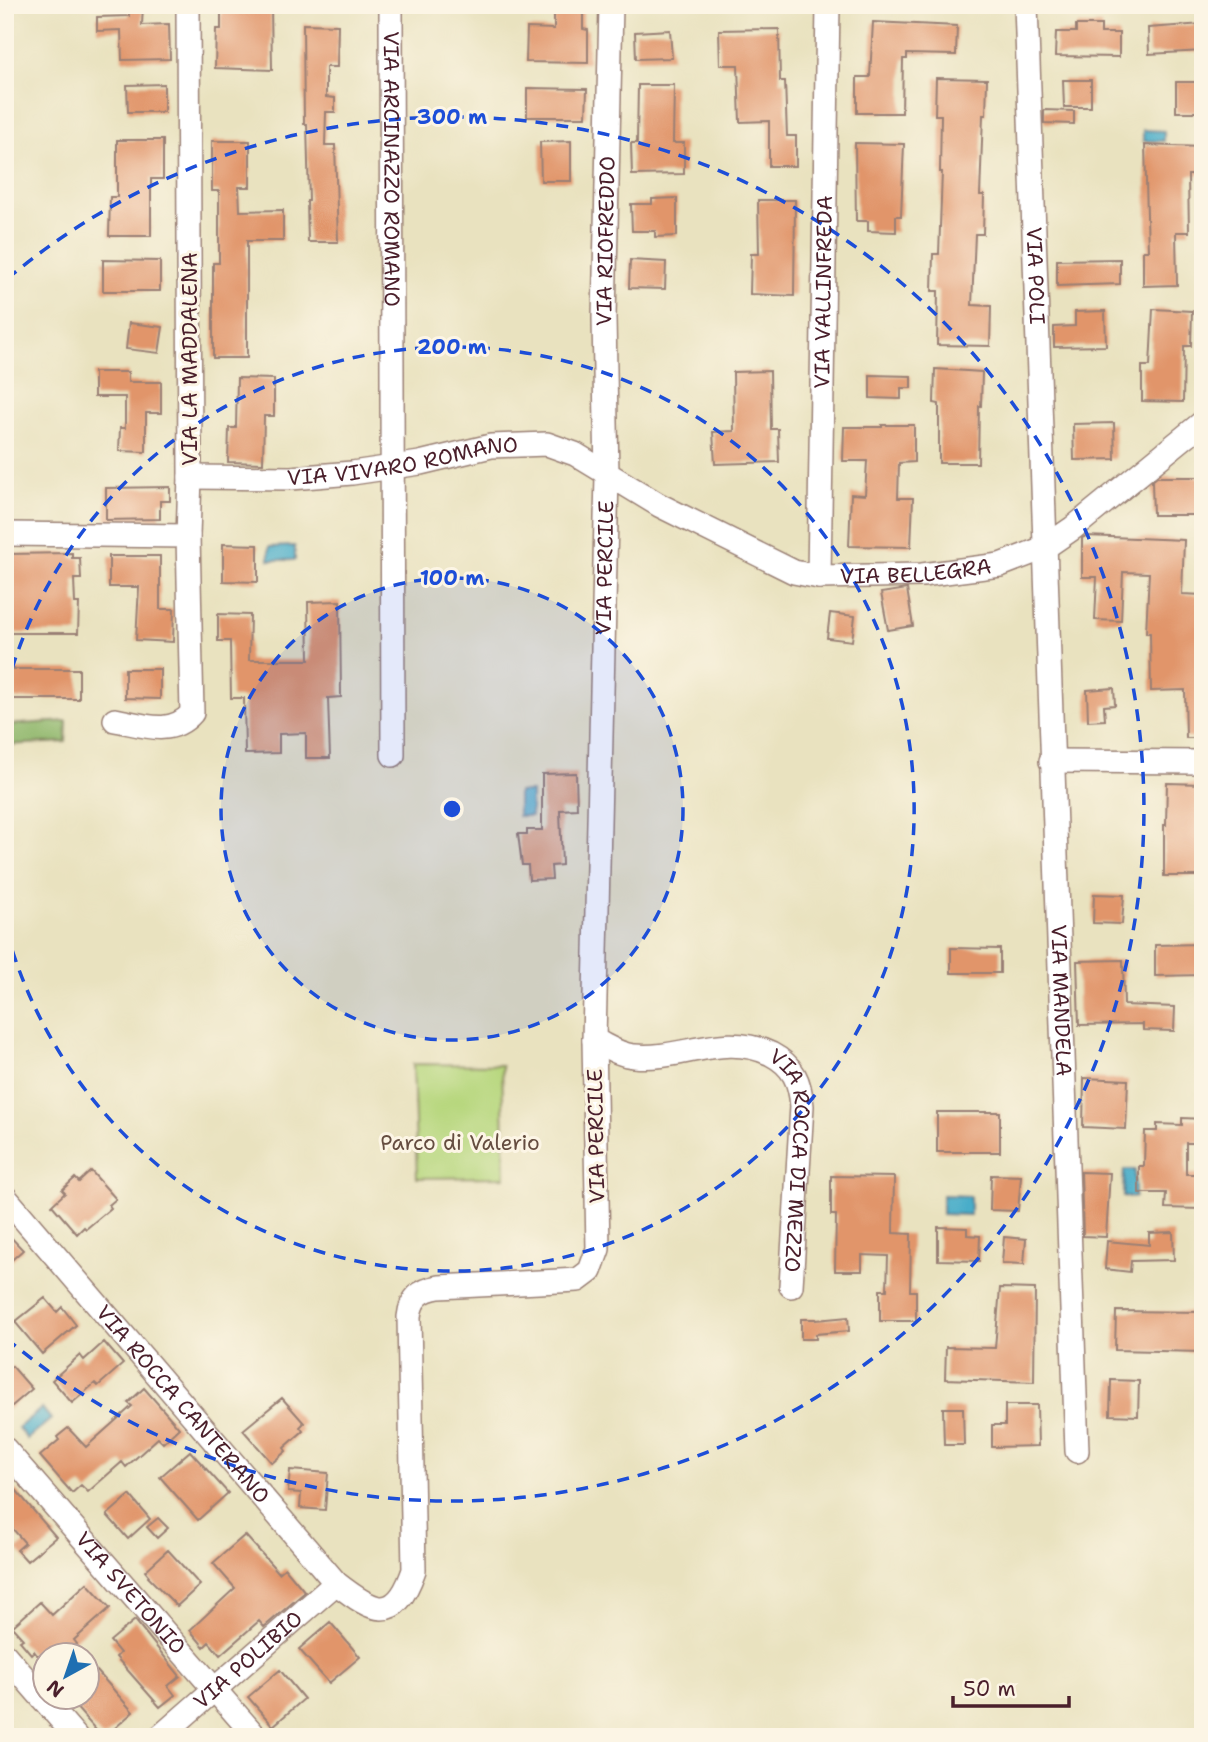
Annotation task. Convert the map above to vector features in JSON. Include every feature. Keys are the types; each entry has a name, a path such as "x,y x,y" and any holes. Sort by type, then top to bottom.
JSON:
{"street":[{"name":"VIA LA MADDALENA","path":"115,720 172,728 183,724 192,713 188,536 188,5"},
{"name":"VIA ARCINAZZO ROMANO","path":"391,5 393,755"},
{"name":"VIA RIOFREDDO","path":"607,475 604,318 611,5"},
{"name":"VIA VALLINFREDA","path":"819,577 828,5"},
{"name":"VIA POLI","path":"1026,5 1044,548"},
{"name":"VIA BELLEGRA","path":"607,475 778,566 819,577 950,573 1000,565 1044,548 1073,528 1203,422"},
{"name":"VIA VIVARO ROMANO","path":"190,477 291,478 394,468 481,447 537,443 568,451 607,475"},
{"name":"VIA PERCILE","path":"367,1606 385,1608 398,1601 407,1591 414,1570 409,1318 413,1300 423,1291 439,1287 578,1280 590,1271 596,1258 598,1241 594,1040 607,475"},
{"path":"5,534 188,536"},
{"name":"VIA MANDELA","path":"1044,548 1077,1451"},
{"path":"1051,761 1203,762"},
{"name":"VIA ROCCA DI MEZZO","path":"594,1040 620,1053 634,1056 742,1045 764,1051 790,1067 799,1084 802,1106 791,1286"},
{"name":"VIA ROCCA CANTERANO","path":"5,1197 336,1583 367,1606"},
{"name":"VIA SVETONIO","path":"5,1449 257,1737"},
{"name":"VIA POLIBIO","path":"160,1737 336,1583"},
{"path":"5,1655 76,1737"}],"green space":[{"path":"67,721 66,742 5,745 5,725"},
{"name":"Parco di Valerio","path":"413,1064 502,1065 505,1177 417,1178"}],"water":[{"path":"1143,130 1164,131 1164,141 1143,141"},
{"path":"295,546 295,560 269,560 269,547"},
{"path":"518,792 531,792 531,816 518,816"},
{"path":"1124,1170 1135,1170 1135,1197 1123,1197"},
{"path":"942,1195 970,1196 970,1215 942,1214"},
{"path":"42,1408 51,1419 27,1439 18,1428"}],"building":[{"path":"129,5 143,5 142,25 169,24 170,59 122,60 121,30 97,31 97,17 129,16"},
{"path":"221,5 271,5 272,70 215,68 216,29 221,29"},
{"path":"554,5 583,5 583,29 588,30 588,63 526,62 527,28 554,29"},
{"path":"873,22 957,26 956,55 907,54 907,59 903,59 902,113 857,113 857,77 870,77"},
{"path":"303,24 338,25 337,67 326,67 326,97 335,98 335,112 326,112 325,145 335,145 338,242 308,242"},
{"path":"1203,24 1203,51 1149,54 1148,28"},
{"path":"1076,25 1101,25 1101,33 1119,33 1119,57 1055,56 1056,32 1076,32"},
{"path":"779,29 780,81 785,81 787,136 796,136 796,166 769,166 769,121 740,122 738,65 720,65 719,30"},
{"path":"670,30 672,58 636,59 635,32"},
{"path":"936,78 987,79 980,195 984,195 983,234 975,234 972,305 991,306 990,346 937,345 938,291 932,291 933,254 939,254 942,172 941,115 935,115"},
{"path":"1063,80 1091,80 1091,107 1064,107"},
{"path":"1176,82 1203,82 1203,112 1176,112"},
{"path":"164,84 164,112 128,112 127,85"},
{"path":"638,85 674,85 673,143 684,143 684,174 632,175 631,143 637,143"},
{"path":"527,88 587,89 586,117 527,117"},
{"path":"1044,110 1074,111 1074,124 1044,123"},
{"path":"117,140 163,140 163,179 151,179 151,236 109,236 110,197 117,197"},
{"path":"212,141 250,141 250,187 239,187 240,211 283,210 283,241 247,241 247,358 213,358 213,263 219,263 219,191 212,191"},
{"path":"571,141 571,181 541,181 540,142"},
{"path":"855,143 904,144 901,216 896,216 896,232 868,231 868,221 856,221"},
{"path":"1145,145 1202,147 1202,175 1188,175 1189,232 1176,232 1177,285 1143,286 1143,251 1148,251"},
{"path":"677,198 677,236 655,237 655,231 632,231 631,204 652,204 652,199"},
{"path":"758,200 795,200 794,296 750,294 751,254 759,254"},
{"path":"1120,259 1120,284 1057,286 1057,260"},
{"path":"103,260 160,261 160,291 103,291"},
{"path":"630,260 666,262 665,289 629,288"},
{"path":"1153,309 1192,311 1191,346 1184,346 1183,402 1142,401 1142,366 1150,366"},
{"path":"1105,311 1106,346 1054,347 1054,327 1075,326 1075,312"},
{"path":"129,323 163,327 159,353 126,349"},
{"path":"935,369 982,372 978,463 939,463 939,404 934,403"},
{"path":"770,371 771,429 778,429 779,462 715,464 713,432 734,431 733,372"},
{"path":"94,372 128,372 128,382 161,382 161,413 146,413 146,452 119,451 120,428 125,428 125,397 94,397"},
{"path":"870,375 911,376 911,388 901,388 901,399 870,398"},
{"path":"237,378 274,379 274,416 264,416 263,463 228,462 229,428 236,428"},
{"path":"1114,423 1115,459 1074,460 1073,424"},
{"path":"914,425 914,462 899,463 898,498 913,498 911,547 849,546 851,494 865,495 867,461 843,461 844,427"},
{"path":"1157,477 1203,477 1203,515 1153,515 1152,481"},
{"path":"170,487 170,501 160,501 160,519 106,520 106,488"},
{"path":"1082,538 1184,540 1182,594 1203,595 1203,738 1186,738 1185,690 1151,691 1150,633 1146,633 1149,573 1123,572 1121,621 1095,620 1097,577 1082,577"},
{"path":"223,544 258,545 258,582 223,581"},
{"path":"72,553 72,558 80,558 81,579 74,579 75,603 79,603 78,633 5,633 5,603 9,603 8,577 5,578 7,554"},
{"path":"109,556 160,556 160,609 174,609 173,642 136,640 139,587 109,587"},
{"path":"907,589 913,626 888,630 881,593"},
{"path":"340,601 341,697 328,698 330,758 306,758 306,733 279,734 279,753 245,754 244,698 231,698 230,641 218,641 218,614 250,615 249,660 309,660 308,602"},
{"path":"830,613 855,616 852,641 827,638"},
{"path":"5,669 79,669 79,699 5,699"},
{"path":"125,669 160,669 160,699 125,698"},
{"path":"1114,688 1115,705 1104,706 1105,720 1088,721 1087,690"},
{"path":"576,773 577,809 560,810 562,865 551,866 552,879 529,880 528,865 522,865 518,834 527,834 527,830 542,830 542,774"},
{"path":"1167,783 1203,784 1202,876 1164,876"},
{"path":"1094,894 1124,895 1122,924 1093,923"},
{"path":"1203,944 1203,975 1155,976 1155,945"},
{"path":"951,948 1000,949 1000,973 951,973"},
{"path":"1123,960 1124,1005 1175,1007 1174,1031 1143,1030 1143,1024 1079,1025 1077,961"},
{"path":"1084,1078 1128,1080 1126,1129 1083,1127"},
{"path":"937,1112 1000,1112 1000,1152 937,1152"},
{"path":"1182,1118 1203,1119 1203,1143 1186,1143 1186,1174 1202,1174 1201,1209 1165,1208 1166,1193 1139,1193 1139,1166 1144,1166 1145,1131 1157,1131 1157,1124 1182,1125"},
{"path":"91,1171 116,1199 109,1205 111,1208 77,1234 52,1205 65,1193 62,1190 75,1178 79,1182"},
{"path":"1081,1172 1110,1173 1106,1237 1083,1236"},
{"path":"991,1175 1021,1176 1018,1211 990,1210"},
{"path":"831,1176 894,1177 893,1233 911,1234 910,1291 916,1291 916,1321 880,1321 880,1290 887,1290 888,1256 862,1255 862,1271 835,1271 836,1215 831,1215"},
{"path":"938,1227 967,1228 967,1235 980,1236 979,1261 938,1260"},
{"path":"5,1231 23,1250 5,1266"},
{"path":"1173,1232 1174,1260 1131,1261 1130,1272 1105,1269 1107,1241 1149,1245 1149,1233"},
{"path":"1004,1237 1026,1239 1024,1264 1002,1263"},
{"path":"1000,1288 1035,1289 1034,1382 945,1379 946,1347 995,1348"},
{"path":"45,1298 57,1312 62,1307 76,1325 42,1354 15,1322"},
{"path":"1116,1311 1203,1312 1203,1352 1115,1350"},
{"path":"848,1317 849,1331 816,1334 816,1339 801,1339 801,1319"},
{"path":"104,1342 123,1364 98,1386 95,1383 72,1403 52,1380 80,1355 84,1360"},
{"path":"12,1366 32,1389 5,1412 5,1372"},
{"path":"1111,1380 1139,1381 1138,1416 1110,1415"},
{"path":"144,1388 179,1428 163,1443 158,1438 126,1467 122,1462 88,1492 81,1485 72,1493 40,1456 59,1440 57,1437 68,1428 86,1447 132,1406 128,1403"},
{"path":"282,1398 304,1423 300,1427 303,1431 272,1463 243,1430"},
{"path":"1005,1405 1037,1405 1038,1446 992,1447 992,1425 1005,1425"},
{"path":"943,1408 963,1408 964,1445 944,1445"},
{"path":"190,1451 228,1493 198,1520 160,1477"},
{"path":"290,1470 328,1473 325,1510 300,1508 301,1493 288,1492"},
{"path":"16,1490 56,1537 27,1561 17,1550 25,1543 5,1520 5,1500"},
{"path":"130,1495 150,1519 128,1539 107,1515"},
{"path":"158,1518 168,1528 157,1538 147,1527"},
{"path":"245,1535 279,1573 285,1568 305,1592 264,1627 259,1621 220,1655 209,1642 204,1647 190,1630 235,1588 213,1563"},
{"path":"168,1550 200,1585 177,1606 145,1571"},
{"path":"87,1583 110,1608 74,1640 32,1640 31,1654 12,1627 40,1602 52,1615"},
{"path":"135,1620 180,1676 168,1686 175,1695 160,1707 116,1657 120,1653 110,1641"},
{"path":"330,1622 360,1657 329,1683 299,1649"},
{"path":"280,1670 304,1699 273,1726 248,1697"},
{"path":"102,1677 133,1712 102,1737 78,1710 102,1710"}]}
